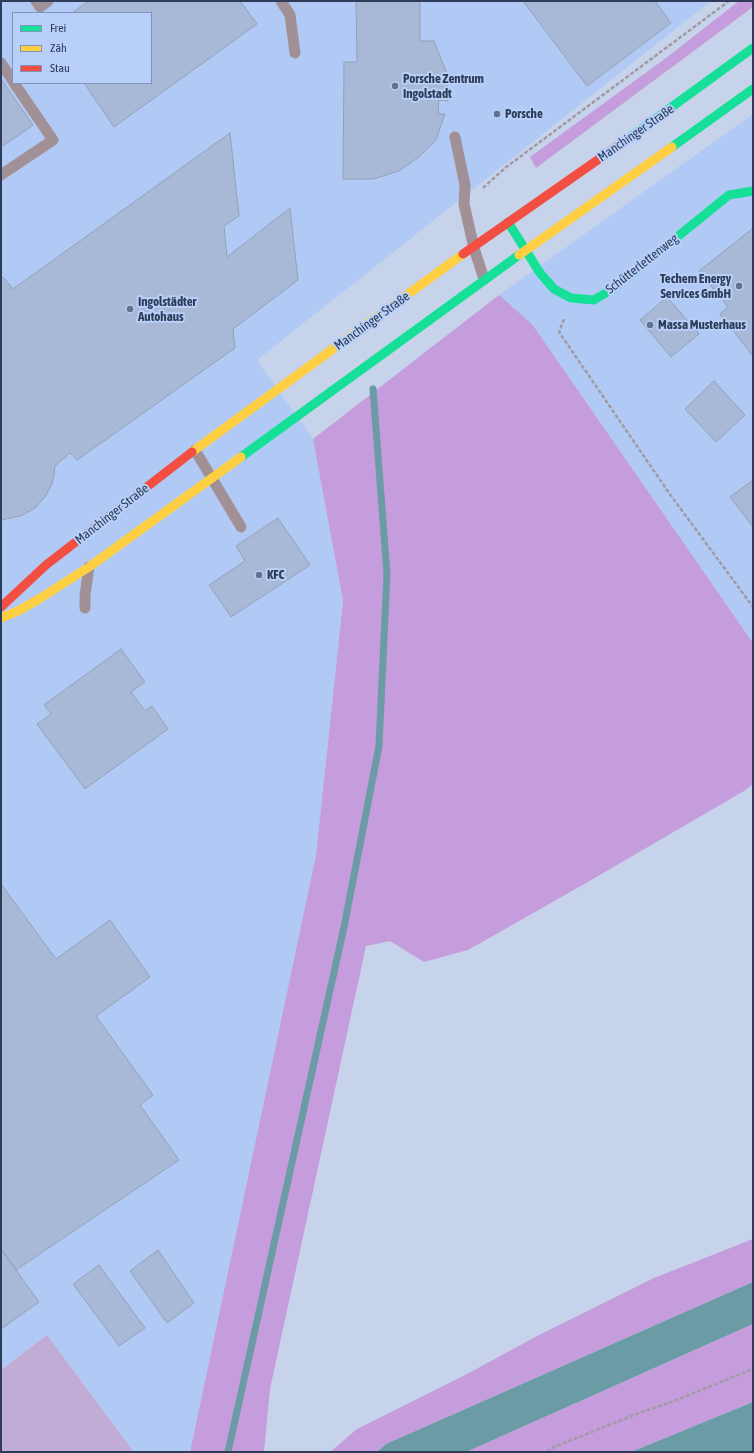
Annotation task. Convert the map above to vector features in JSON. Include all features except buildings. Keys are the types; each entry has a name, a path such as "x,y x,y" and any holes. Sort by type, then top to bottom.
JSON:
{"main road":[{"name":"Manchinger Straße","path":"1,607 46,565 194,450 508,222 659,117 753,48"},
{"path":"1,618 18,611 39,599 89,567 484,279 753,88"},
{"name":"Schütterlettenweg","path":"508,222 540,273 554,289 571,298 594,300 614,288 729,195 753,191"}],"lane":[{"path":"36,1 40,7 48,1"},
{"path":"281,1 290,15 295,52"},
{"path":"1,63 12,79"},
{"path":"1,175 54,140 15,84"},
{"path":"455,137 465,185 464,204 474,248 484,279"},
{"path":"194,450 241,527"},
{"path":"85,608 85,595 89,567"}],"path":[{"path":"464,204 505,168 729,1"},
{"path":"571,298 560,332 668,493 753,607"},
{"path":"547,1452 554,1447 753,1369"}],"shaded area":[{"path":"1,1 711,1 257,360 313,439 343,601 316,855 190,1452 134,1452 47,1335 1,1370"},
{"path":"739,1 753,1 753,7 536,168 530,157 666,58"},
{"path":"753,114 753,643 532,324 499,295"},
{"path":"499,295 532,324 753,643 753,784 744,791 468,950 424,962 390,941 366,946 270,1389 264,1452 190,1452 316,855 343,601 313,439"},
{"path":"753,1239 753,1282 386,1444 377,1452 330,1452 357,1429 467,1374 539,1335 654,1278"},
{"path":"753,1282 753,1324 466,1452 377,1452 386,1444"},
{"path":"753,1324 753,1402 631,1452 466,1452"},
{"path":"47,1335 134,1452 1,1452 1,1370"},
{"path":"753,1402 753,1452 631,1452"}],"waterway":[{"path":"228,1452 344,927 379,746 387,574 373,389"}],"traffic: fast":[{"path":"629,138 753,48"},
{"path":"672,147 753,89"},
{"path":"508,222 540,273 554,289 571,298 594,300 614,288 729,195 753,191"},
{"path":"241,457 519,255"}],"traffic: slow":[{"path":"519,255 672,147"},
{"path":"192,452 463,254"},
{"path":"1,618 18,611 39,599 89,567 241,457"}],"traffic: jam":[{"path":"463,254 629,138"},
{"path":"1,607 46,565 192,452"}],"place":[{"name":"Porsche Zentrum Ingolstadt","path":"395,86"},
{"name":"Porsche","path":"497,114"},
{"name":"Techem Energy Services GmbH","path":"739,286"},
{"name":"Ingolstädter Autohaus","path":"130,309"},
{"name":"Massa Musterhaus","path":"650,325"},
{"name":"KFC","path":"259,575"}]}
